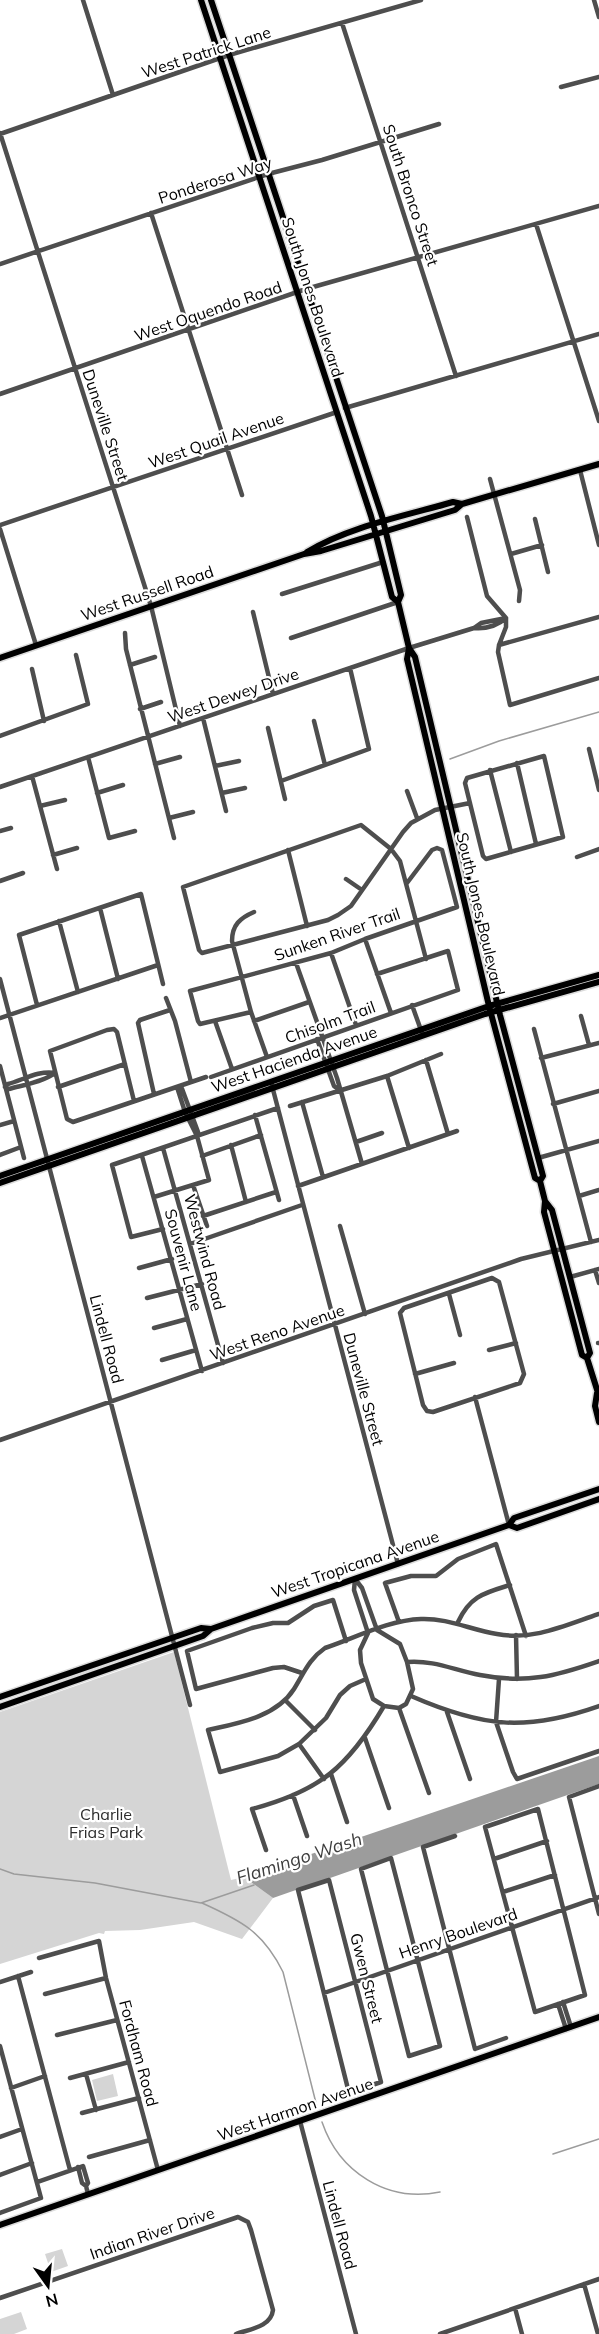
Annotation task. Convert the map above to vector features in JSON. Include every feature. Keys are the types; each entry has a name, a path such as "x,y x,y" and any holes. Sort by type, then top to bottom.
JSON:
{"main road":[{"name":"South Jones Boulevard","path":"201,0 374,525 392,597 398,602"},
{"name":"South Jones Boulevard","path":"211,0 384,522 401,595 398,602 409,648 415,657 498,1007 543,1176 540,1182"},
{"name":"West Russell Road","path":"0,658 304,554 321,551 455,510 462,504 599,464"},
{"name":"West Russell Road","path":"304,554 321,544 374,525 453,502 462,504"},
{"name":"South Jones Boulevard","path":"409,648 407,659 490,1009 535,1178 540,1182 545,1202 544,1212 582,1355 587,1358 597,1383 598,1394 595,1406 599,1422"},
{"path":"421,719 435,740"},
{"name":"West Hacienda Avenue","path":"0,1182 48,1163 422,1032 599,975"},
{"name":"West Hacienda Avenue","path":"556,990 599,982"},
{"path":"519,1120 527,1117"},
{"name":"West Hacienda Avenue","path":"0,1176 48,1163"},
{"name":"South Jones Boulevard","path":"545,1202 552,1210 563,1249 590,1353 587,1358"},
{"name":"West Tropicana Avenue","path":"0,1707 203,1636 211,1629 509,1525 514,1518 599,1489"},
{"name":"West Tropicana Avenue","path":"509,1525 517,1528 599,1499"},
{"name":"West Tropicana Avenue","path":"0,1697 172,1637 201,1628 211,1629"},
{"path":"90,1666 93,1674"},
{"path":"11,1693 14,1702"},
{"name":"West Harmon Avenue","path":"0,2225 599,2017"}],"street":[{"path":"83,0 113,95"},
{"name":"West Patrick Lane","path":"0,133 229,55 421,0"},
{"path":"594,0 599,17"},
{"name":"South Bronco Street","path":"342,23 456,376"},
{"path":"561,87 599,77"},
{"name":"Ponderosa Way","path":"0,264 268,174 440,124"},
{"name":"Duneville Street","path":"0,133 151,606 180,726"},
{"name":"West Oquendo Road","path":"0,394 306,289 599,206"},
{"path":"151,213 242,495"},
{"path":"536,224 599,421"},
{"path":"345,408 599,334"},
{"name":"West Quail Avenue","path":"0,527 112,486 337,411"},
{"path":"580,470 599,544"},
{"path":"490,479 520,590 519,602"},
{"path":"467,517 487,596 506,618 506,627 499,645 510,705 599,678"},
{"path":"536,519 548,572"},
{"path":"0,527 36,645"},
{"path":"511,554 542,545"},
{"path":"282,594 383,562"},
{"path":"291,638 398,602"},
{"path":"253,612 273,694"},
{"path":"499,645 599,617"},
{"name":"West Dewey Drive","path":"0,788 409,648 474,628 481,623 506,618"},
{"path":"125,633 124,642 140,709 174,838"},
{"path":"0,736 88,704 76,655"},
{"path":"130,665 154,657"},
{"path":"281,781 369,749 350,668"},
{"path":"32,669 44,721"},
{"path":"140,709 161,702"},
{"path":"203,718 226,812"},
{"path":"314,721 325,765"},
{"path":"268,728 285,799"},
{"path":"589,749 599,790"},
{"path":"154,764 180,757"},
{"path":"544,757 563,837 486,859 483,856 465,783 467,778 490,770 544,757"},
{"path":"88,758 109,838 135,831"},
{"path":"215,766 239,761"},
{"path":"517,763 537,844"},
{"path":"490,770 511,852"},
{"path":"32,776 57,869"},
{"path":"97,793 123,786"},
{"path":"222,793 245,788"},
{"path":"407,791 417,818"},
{"path":"40,806 65,800"},
{"path":"378,974 426,959 414,921 407,883 400,861 391,849 361,825 186,885 184,889 200,952 307,926 338,915 351,906 391,849 403,831 417,818 442,808 470,802"},
{"path":"169,818 193,812"},
{"path":"0,831 10,828"},
{"path":"53,855 77,848"},
{"name":"Sunken River Trail","path":"215,1021 202,1024 198,1022 190,991 331,953 457,907 444,852 438,848 432,850 407,883"},
{"path":"577,857 599,849"},
{"path":"288,850 307,926"},
{"path":"0,881 22,873"},
{"path":"346,879 362,890"},
{"path":"37,1005 19,935 141,894 163,984"},
{"path":"100,908 118,979"},
{"path":"254,912 237,922 233,933 233,945 251,1012 267,1057"},
{"path":"59,921 78,992"},
{"path":"365,939 391,1013"},
{"name":"Chisolm Trail","path":"58,1087 67,1119 70,1122 232,1070 458,990 448,951 426,959"},
{"path":"331,953 356,1025"},
{"path":"296,963 334,1086 339,1090 362,1164"},
{"path":"0,1018 158,965"},
{"name":"Lindell Road","path":"0,979 190,1705"},
{"path":"166,998 175,1021 191,1083"},
{"path":"254,1021 309,1002"},
{"path":"412,1005 422,1032"},
{"path":"154,1094 138,1023 140,1020 170,1010"},
{"path":"232,1070 215,1021 251,1012"},
{"path":"581,1016 589,1045"},
{"path":"125,1064 58,1087 50,1052 114,1029 117,1032 125,1064 134,1101"},
{"path":"534,1029 591,1242"},
{"path":"541,1058 599,1043"},
{"path":"290,1106 387,1076 441,1054"},
{"path":"426,1060 448,1134"},
{"path":"0,1066 24,1158"},
{"path":"0,1094 8,1084 26,1081 47,1072 55,1073"},
{"path":"387,1076 409,1148"},
{"name":"Duneville Street","path":"272,1085 399,1564"},
{"path":"154,1197 209,1180 197,1136 179,1086"},
{"path":"553,1104 599,1091"},
{"path":"302,1102 323,1178"},
{"path":"163,1229 131,1237 112,1165 278,1108"},
{"path":"255,1115 279,1200"},
{"path":"0,1125 14,1121"},
{"path":"298,1186 457,1131"},
{"path":"356,1142 382,1133"},
{"path":"202,1156 261,1135"},
{"path":"538,1158 599,1141"},
{"path":"231,1145 246,1202"},
{"path":"0,1155 21,1148"},
{"name":"Westwind Road","path":"163,1148 223,1363"},
{"name":"Souvenir Lane","path":"142,1156 202,1371"},
{"path":"193,1185 207,1226"},
{"path":"579,1196 599,1190"},
{"path":"203,1216 276,1192"},
{"path":"190,1244 302,1204"},
{"path":"340,1226 365,1314"},
{"name":"West Reno Avenue","path":"0,1440 521,1259 599,1240"},
{"path":"139,1268 172,1259"},
{"path":"570,1277 597,1270 599,1283"},
{"path":"492,1278 499,1282 524,1379 520,1383 433,1412 427,1411 423,1405 400,1313 404,1308 449,1294 492,1278"},
{"path":"147,1298 202,1284"},
{"path":"446,1286 460,1335"},
{"path":"154,1328 187,1319"},
{"path":"489,1350 516,1343"},
{"path":"162,1360 196,1350"},
{"path":"416,1374 454,1363"},
{"path":"475,1397 509,1525"},
{"path":"399,1622 385,1583 411,1576 436,1576 458,1558 496,1544 526,1636"},
{"path":"355,1579 354,1590 373,1631 400,1644 412,1679 411,1696 406,1704 399,1708 384,1706 373,1699 366,1679 360,1650 373,1631 362,1588 355,1579"},
{"path":"458,1622 465,1608 474,1599 510,1585"},
{"path":"302,1673 284,1666 196,1689 187,1651 258,1626 288,1623 314,1606 333,1600 346,1641"},
{"path":"366,1679 350,1686 340,1695 326,1718 299,1744 278,1756 220,1772 208,1730 247,1721 268,1712 285,1700 302,1673 320,1652 346,1641 399,1622 436,1619 458,1622 499,1635 526,1636 599,1614"},
{"path":"516,1635 517,1679"},
{"path":"406,1662 437,1662 477,1675 498,1678 540,1679 599,1661"},
{"path":"498,1678 496,1722 517,1779 599,1751"},
{"path":"411,1696 447,1712 496,1722 513,1723 553,1720 599,1706"},
{"path":"285,1700 315,1730"},
{"path":"266,1850 252,1809 294,1795 331,1774 350,1757 365,1738 384,1706"},
{"path":"399,1708 429,1793"},
{"path":"447,1712 470,1779"},
{"path":"365,1738 389,1808"},
{"path":"299,1744 324,1779"},
{"path":"331,1774 347,1822"},
{"path":"599,1786 569,1797 597,1898 599,1914"},
{"path":"294,1795 307,1836"},
{"path":"538,1809 546,1841 585,1995 535,2012 485,1827 538,1809"},
{"path":"454,1836 423,1847 449,1949 475,2049 506,2038"},
{"path":"494,1859 546,1841"},
{"path":"392,1858 418,1960 440,2046 409,2056 361,1869 392,1858"},
{"path":"503,1892 555,1875"},
{"name":"Gwen Street","path":"329,1880 355,1982 381,2082 350,2093 298,1890 329,1880"},
{"name":"Henry Boulevard","path":"324,1993 597,1898"},
{"name":"Fordham Road","path":"39,1958 99,1941 106,1978 158,2170"},
{"path":"0,1982 31,1972"},
{"path":"18,1977 70,2170"},
{"path":"45,1994 106,1978"},
{"path":"560,2003 568,2028"},
{"path":"57,2035 117,2020"},
{"path":"0,2046 41,2198 0,2213"},
{"path":"70,2078 129,2062"},
{"path":"86,2074 96,2110"},
{"path":"11,2088 45,2076"},
{"path":"82,2113 139,2098"},
{"name":"Lindell Road","path":"300,2121 356,2334"},
{"path":"0,2137 22,2129"},
{"path":"89,2157 150,2140"},
{"path":"0,2175 32,2163"},
{"path":"37,2182 80,2166 82,2183 86,2186 88,2194"},
{"name":"Indian River Drive","path":"0,2298 233,2217 243,2218 248,2222 253,2236 273,2310 270,2320 236,2334"},
{"path":"440,2334 599,2279"},
{"path":"584,2284 598,2334"},
{"path":"515,2308 522,2334"}],"green space":[{"name":"Charlie Frias Park","path":"174,1652 231,1880 244,1877 273,1898 242,1939 194,1922 140,1930 105,1931 104,1934 99,1933 0,1964 0,1712"},
{"path":"113,2074 118,2096 97,2101 92,2080"},
{"path":"62,2249 68,2266 51,2272 45,2254"},
{"path":"21,2312 27,2329 14,2334 0,2334 0,2319"}],"shaded area":[{"name":"Flamingo Wash","path":"599,1756 599,1784 273,1898 244,1877"}],"waterway":[{"path":"450,759 499,741 599,712"},
{"name":"Flamingo Wash","path":"0,1869 14,1874 95,1883 201,1903 254,1885"},
{"path":"202,1903 250,1929 268,1947 283,1972 317,2107"},
{"path":"322,2122 340,2156 367,2180 402,2193 440,2192"},
{"path":"553,2154 599,2139"}]}
